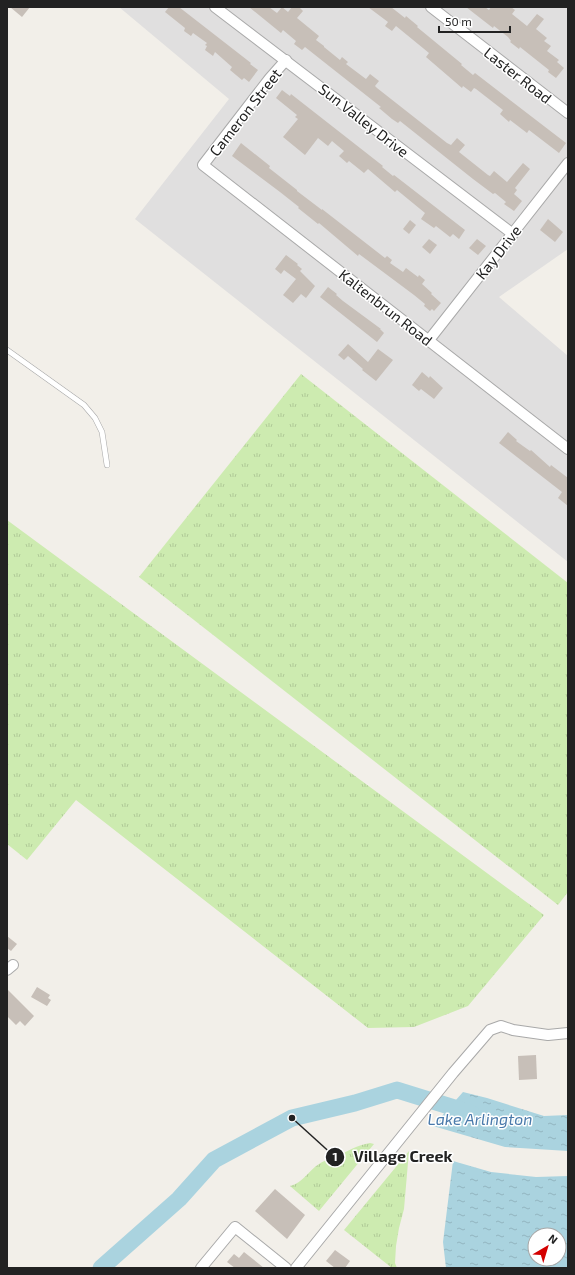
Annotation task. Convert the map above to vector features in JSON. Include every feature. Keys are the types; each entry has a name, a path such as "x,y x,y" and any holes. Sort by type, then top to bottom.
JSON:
{"street":[{"name":"Sun Valley Drive","path":"215,7 512,234"},
{"name":"Laster Road","path":"431,7 568,113"},
{"name":"Cameron Street","path":"204,164 270,78 286,60"},
{"name":"Kay Drive","path":"429,340 568,163"},
{"name":"Kaltenbrun Road","path":"204,164 568,449"},
{"path":"296,1268 453,1073 490,1030 501,1026 514,1030 548,1035 568,1033"},
{"path":"201,1268 235,1227 286,1268"}],"lane":[{"path":"7,350 84,405 95,418 102,432 107,465"}],"shaded area":[{"path":"119,7 568,7 568,249 499,297 568,356 568,562 135,219 229,99"}],"green space":[{"path":"301,374 568,583 568,892 558,905 139,577"},
{"path":"7,520 544,915 468,1006 414,1027 368,1028 76,800 27,860 7,844"},
{"path":"370,1143 374,1144 319,1211 290,1186 302,1180 321,1163 357,1147"},
{"path":"409,1151 404,1209 396,1246 395,1263 397,1268 392,1268 344,1230"}],"water":[{"name":"Lake Arlington","path":"463,1092 544,1116 568,1115 568,1151 505,1147 433,1126"},
{"name":"Lake Arlington","path":"453,1161 491,1172 536,1177 568,1176 568,1268 446,1268 443,1242"}],"building":[{"path":"10,7 30,7 22,17"},
{"path":"169,7 179,7 251,63 250,64 258,70 249,82 244,78 242,80 230,70 232,67 215,52 213,56 205,50 207,46 205,45 207,43 193,33 191,36 184,31 185,28 165,12"},
{"path":"249,7 269,7 277,13 282,7 288,12 292,7 299,7 303,11 297,18 319,36 316,40 340,60 342,57 348,62 346,64 366,79 370,74 379,81 375,86 377,88 447,143 451,145 457,138 465,145 459,152 488,175 490,176 494,171 507,182 523,163 530,169 515,188 517,190 514,194 522,201 514,211 504,204 506,202 495,193 493,194 473,179 400,121 398,123 392,119 379,108 381,107 305,47 302,50 294,44 296,41 283,30 281,33"},
{"path":"368,7 391,7 405,18 406,16 473,75 475,73 566,143 559,153 529,130 527,133 510,120 509,122 500,114 503,110 476,89 474,88 471,92 463,86 462,88 426,57 429,53 396,26 392,31 385,26 388,22"},
{"path":"466,7 485,7 489,10 491,7 511,7 515,10 512,14 527,26 537,14 544,19 536,29 547,38 544,41 551,46 547,51 559,60 557,62 564,68 556,78 548,72 549,70 520,47 519,49 510,42 511,41 508,37 494,26 493,28"},
{"path":"282,90 290,96 291,94 383,166 382,167 393,176 394,175 465,230 459,239 453,234 450,237 436,226 434,228 421,219 425,213 397,190 395,192 368,169 364,173 349,161 347,163 339,156 344,151 332,141 328,146 318,138 305,155 283,137 298,119 295,117 297,115 276,98"},
{"path":"241,143 270,166 269,168 297,191 385,258 387,256 392,260 390,263 403,272 406,268 418,277 419,275 425,280 422,284 441,303 434,311 432,309 430,311 424,306 425,304 414,295 359,254 358,256 319,223 318,224 298,208 299,207 232,156"},
{"path":"548,219 563,232 555,242 540,230"},
{"path":"410,220 416,225 409,234 403,229"},
{"path":"429,239 437,245 430,254 422,247"},
{"path":"477,239 486,246 478,255 469,248"},
{"path":"286,255 298,264 297,265 302,269 300,271 315,286 306,298 301,294 293,303 283,295 296,279 284,270 281,274 275,269"},
{"path":"328,287 343,301 381,329 384,333 377,342 320,297"},
{"path":"348,344 368,362 378,349 393,360 376,381 348,356 344,360 338,355"},
{"path":"422,372 429,378 430,376 443,388 434,399 421,389 419,391 412,385"},
{"path":"508,432 517,440 516,441 530,451 531,450 550,467 551,465 568,478 568,506 558,498 562,492 499,443"},
{"path":"7,936 17,944 11,951 7,948"},
{"path":"37,987 50,995 48,998 51,1000 47,1006 31,997"},
{"path":"7,989 34,1016 25,1026 20,1021 16,1025 7,1016"},
{"path":"536,1055 537,1079 519,1080 518,1056"},
{"path":"275,1189 305,1215 287,1239 255,1211"},
{"path":"335,1250 350,1261 345,1268 335,1268 326,1261"},
{"path":"244,1252 264,1268 235,1268 227,1262 234,1254 239,1258"}],"waterway":[{"path":"101,1268 179,1199 214,1160 292,1118 355,1103 397,1090 471,1113"}],"place":[{"name":"Village Creek","path":"292,1118"}]}
